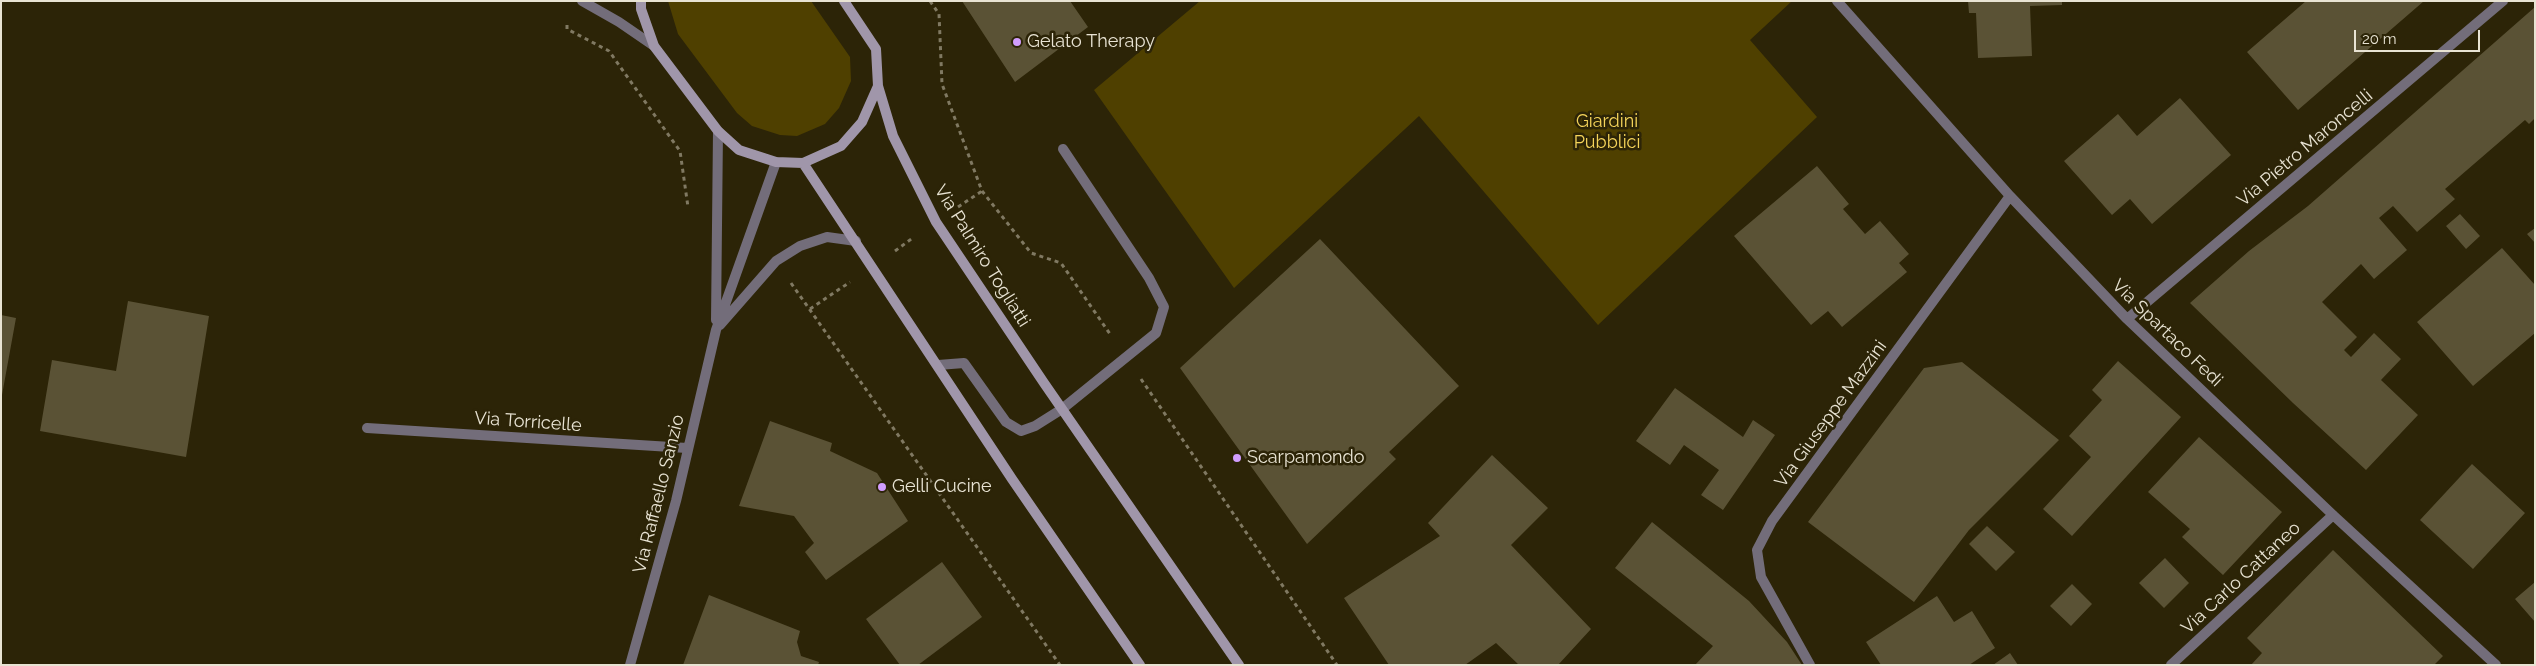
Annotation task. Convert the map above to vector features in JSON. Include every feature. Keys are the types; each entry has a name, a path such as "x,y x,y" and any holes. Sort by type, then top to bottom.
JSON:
{"main road":[{"name":"Via Palmiro Togliatti","path":"641,1 640,9 654,46 718,131 738,150 776,162 803,163 841,146 862,122 878,86"},
{"name":"Via Palmiro Togliatti","path":"844,1 876,49 878,86 893,136 936,222 1062,409 1239,665"},
{"path":"803,163 1012,479 1140,665"}],"street":[{"path":"582,1 619,22 654,46"},
{"name":"Via Spartaco Fedi","path":"1837,1 2010,196 2127,319 2491,663"},
{"name":"Via Pietro Maroncelli","path":"2127,319 2503,1"},
{"name":"Via Raffaello Sanzio","path":"716,330 718,131"},
{"path":"938,365 964,363 1006,422 1021,431 1035,426 1062,409 1156,333 1164,307 1149,278 1064,149"},
{"name":"Via Raffaello Sanzio","path":"630,665 676,501 716,330 776,162"},
{"name":"Via Giuseppe Mazzini","path":"1810,665 1761,578 1757,550 1772,521 2010,196"},
{"name":"Via Raffaello Sanzio","path":"716,330 776,262 800,246 827,237 856,241"},
{"name":"Via Torricelle","path":"367,428 687,448"},
{"name":"Via Carlo Cattaneo","path":"2171,665 2333,515"}],"path":[{"path":"567,29 609,51 680,152 689,213"},
{"path":"810,309 1060,665"}],"green space":[{"path":"668,1 811,1 850,57 851,81 839,108 825,124 797,136 780,135 752,126 737,113 678,34"},
{"name":"Giardini Pubblici","path":"1200,1 1792,1 1750,40 1817,117 1598,325 1419,116 1234,288 1094,90"}],"building":[{"path":"962,1 1070,1 1088,27 1015,82"},
{"path":"1968,1 2062,1 2062,5 2030,6 2032,56 1978,58 1976,13 1969,13"},
{"path":"2306,1 2424,1 2298,110 2247,52"},
{"path":"2535,7 2535,118 2529,124 2525,120 2445,189 2455,199 2417,232 2393,206 2379,218 2407,250 2374,279 2361,264 2322,302 2357,337 2344,350 2351,357 2374,333 2401,359 2381,380 2418,415 2366,470 2293,403 2190,303 2249,251 2308,206"},
{"path":"2180,98 2231,155 2152,224 2130,199 2112,215 2064,161 2118,114 2137,136"},
{"path":"1817,166 1849,204 1843,209 1865,234 1880,221 1909,254 1899,263 1907,272 1842,327 1828,311 1811,325 1734,236"},
{"path":"2460,214 2480,236 2466,249 2446,226"},
{"path":"2535,228 2535,243 2527,234"},
{"path":"1320,239 1459,386 1389,452 1396,459 1307,544 1180,368"},
{"path":"2502,248 2535,285 2535,333 2473,386 2417,322"},
{"path":"128,301 209,316 186,457 40,431 52,360 116,371"},
{"path":"1,315 16,318 2,395 1,394"},
{"path":"2118,361 2181,417 2072,536 2043,509 2091,457 2069,436 2102,400 2092,390"},
{"path":"1962,362 2059,440 1969,530 1914,602 1808,522 1924,368"},
{"path":"1675,388 1743,437 1753,420 1775,435 1723,510 1701,495 1719,470 1684,445 1670,465 1636,441"},
{"path":"770,421 832,443 830,451 877,473 908,521 826,580 805,552 814,543 794,516 739,506"},
{"path":"2199,437 2282,512 2223,575 2182,537 2190,529 2148,492"},
{"path":"1492,455 1548,508 1511,545 1591,629 1558,665 1519,665 1496,643 1465,665 1389,665 1344,598 1440,536 1428,523"},
{"path":"2472,464 2525,513 2473,569 2420,520"},
{"path":"1652,522 1749,601 1787,642 1802,665 1695,665 1713,646 1615,568"},
{"path":"1987,526 2015,552 1996,571 1969,544"},
{"path":"2333,550 2443,656 2434,665 2251,665 2262,653 2247,638"},
{"path":"2165,558 2189,583 2164,608 2139,583"},
{"path":"942,562 982,617 918,665 900,665 866,619"},
{"path":"2535,582 2535,622 2515,599"},
{"path":"2072,584 2092,604 2071,626 2050,606"},
{"path":"709,595 800,631 797,642 801,656 819,662 818,665 683,665"},
{"path":"1937,596 1954,622 1972,611 1995,648 1969,665 1881,665 1866,642"},
{"path":"2010,653 2018,665 1993,665"}],"place":[{"name":"Gelato Therapy","path":"1017,42"},
{"name":"Scarpamondo","path":"1237,458"},
{"name":"Gelli Cucine","path":"882,487"}]}
